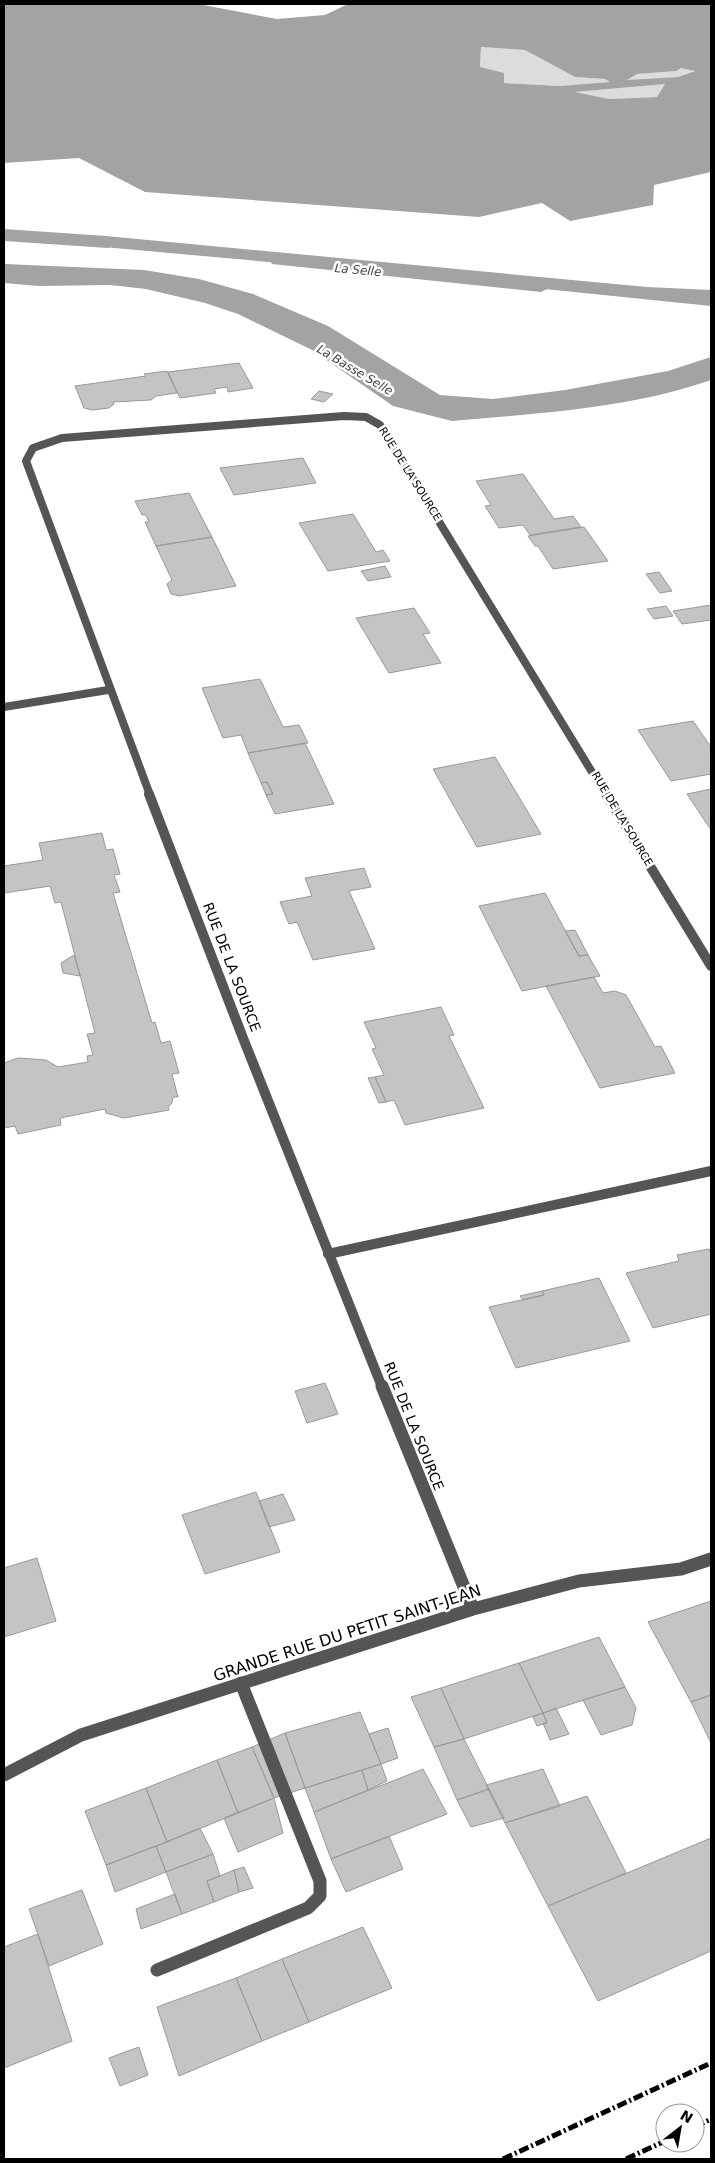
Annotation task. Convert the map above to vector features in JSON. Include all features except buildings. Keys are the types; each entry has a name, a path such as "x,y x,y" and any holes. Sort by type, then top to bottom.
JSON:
{"street":[{"name":"RUE DE LA SOURCE","path":"473,1609 328,1254 108,690 26,461 33,448 62,438 344,416 366,417 380,425 711,966"},
{"path":"4,707 108,690"},
{"path":"328,1254 711,1171"},
{"name":"GRANDE RUE DU PETIT SAINT-JEAN","path":"4,1775 81,1735 473,1609 579,1581 681,1569 711,1559"},
{"path":"157,1970 308,1908 320,1896 320,1881 241,1683"}],"shaded area":[{"path":"481,47 525,50 575,77 605,79 611,82 559,86 503,83 480,68"},
{"path":"681,68 696,70 678,77 625,81 637,74 676,71"},
{"path":"665,84 657,97 609,99 573,92"}],"water":[{"path":"4,4 198,4 277,19 325,15 348,4 711,4 711,172 654,185 653,205 570,221 542,203 479,217 145,192 79,158 4,163","holes":["481,47 525,50 575,77 605,79 610,82 559,86 504,83 504,73 480,67","681,68 695,71 678,77 627,80 637,74 676,71","665,84 657,97 609,99 575,92"]},
{"path":"4,229 106,236 647,287 711,290 711,306 379,272 4,238"},
{"name":"La Basse Selle","path":"4,264 144,270 199,279 253,294 328,326 440,395 493,399 565,390 668,371 711,357 711,380 680,390 616,404 452,421 393,406 312,350 238,314 205,303 146,289 110,285 39,286 4,283"}],"waterway":[{"name":"La Selle","path":"4,238 108,245"},
{"name":"La Selle","path":"276,262 541,289"}],"railway":[{"path":"503,2159 711,2063"},
{"path":"705,2122 711,2119"},
{"path":"626,2159 655,2146"}]}
